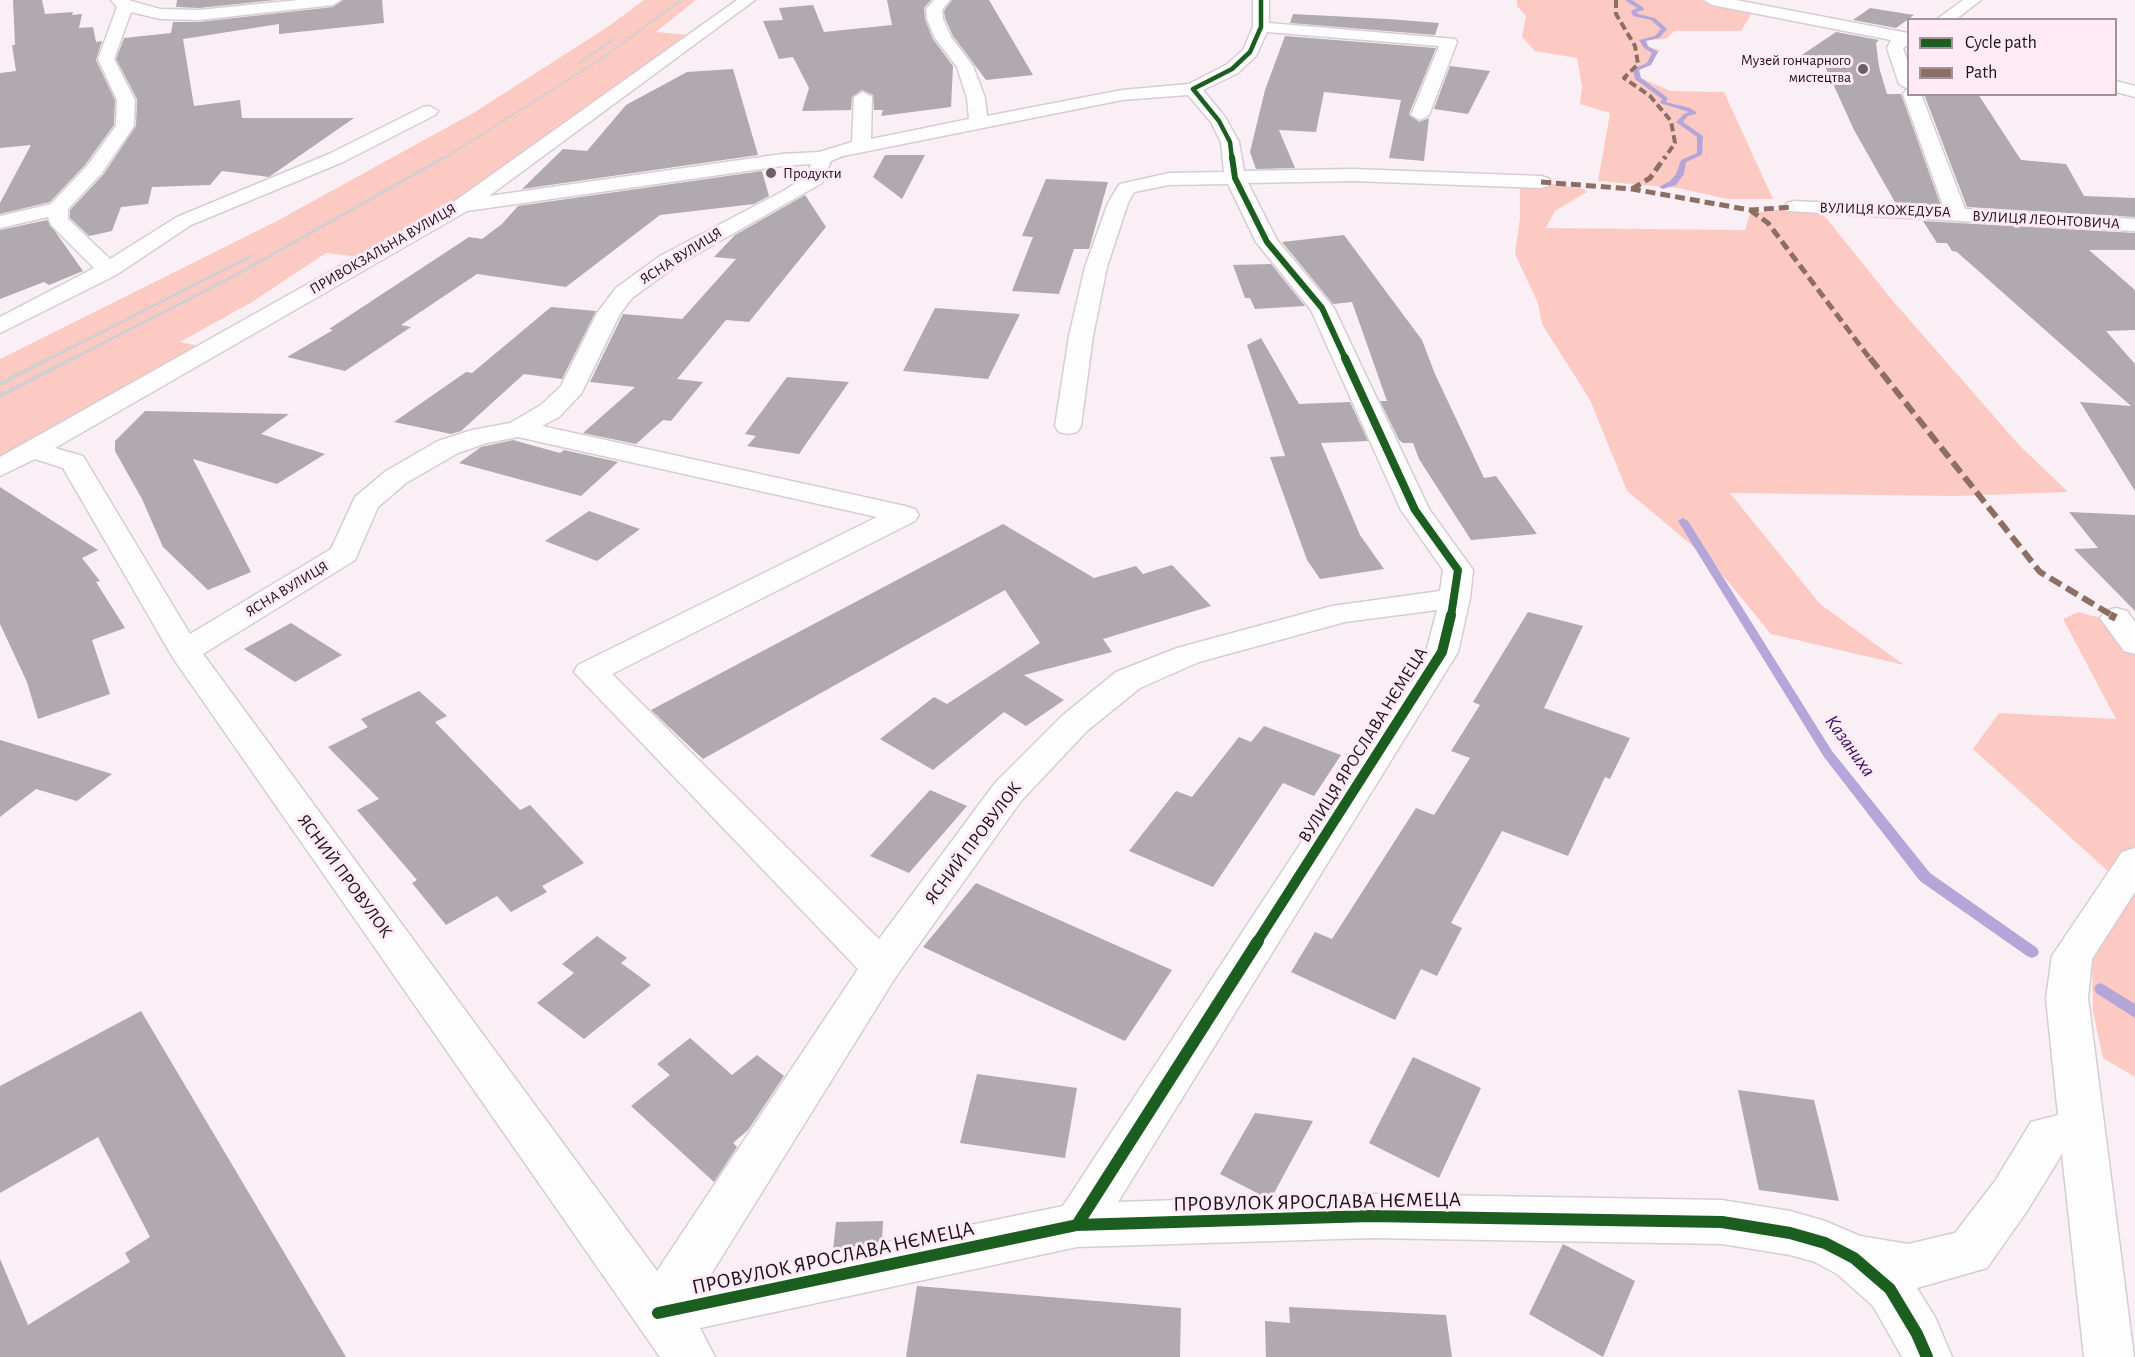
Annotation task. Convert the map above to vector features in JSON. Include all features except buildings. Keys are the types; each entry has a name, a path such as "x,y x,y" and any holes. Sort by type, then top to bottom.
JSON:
{"street":[{"path":"113,38 138,29 233,13 333,0"},
{"name":"ПРИВОКЗАЛЬНА ВУЛИЦЯ","path":"0,468 459,207 532,157 747,0"},
{"path":"942,0 934,9 935,19 943,38 965,66 976,98 978,124"},
{"path":"1712,0 1907,39"},
{"path":"1947,18 1973,0"},
{"path":"0,222 58,207 94,170 125,126 126,100 105,59 122,3 160,14 233,13"},
{"path":"459,207 782,160 823,158 837,151 1122,95 1193,89 1232,69 1250,52 1261,14 1449,42 1420,115"},
{"path":"1907,39 1898,42 1895,48 1907,81"},
{"path":"2117,87 2135,92"},
{"name":"ВУЛИЦЯ ЯРОСЛАВА НЄМЕЦА","path":"1077,1225 1442,652 1455,598 1458,570 1415,510 1322,308 1267,242 1235,178 1230,142 1219,121 1193,89"},
{"name":"ВУЛИЦЯ КОЖЕДУБА","path":"1794,207 1957,215 1913,96"},
{"path":"861,147 863,97"},
{"path":"0,326 108,270 184,221 336,158 429,111"},
{"name":"ЯСНА ВУЛИЦЯ","path":"184,651 344,554 365,504 396,477 448,447 481,436 518,429 550,411 572,388 609,313 624,293 668,261 815,179 823,158"},
{"path":"1068,426 1081,336 1096,267 1118,203 1126,188 1170,179 1353,175 1541,182"},
{"path":"58,207 58,221 108,270"},
{"name":"ВУЛИЦЯ ЛЕОНТОВИЧА","path":"1957,215 2135,225"},
{"path":"518,429 905,515 590,672 881,967"},
{"name":"ЯСНИЙ ПРОВУЛОК","path":"33,450 73,462 184,651 690,1357"},
{"name":"ЯСНИЙ ПРОВУЛОК","path":"658,1313 881,967 1008,792 1075,723 1128,680 1188,655 1343,613 1455,598"},
{"path":"2116,618 2135,644"},
{"path":"2109,1357 2067,998 2072,956 2135,862"},
{"path":"1854,1258 1908,1267 1970,1252 2011,1196 2048,1136 2083,1131"},
{"name":"ПРОВУЛОК ЯРОСЛАВА НЄМЕЦА","path":"658,1313 1077,1225 1370,1216 1722,1222 1790,1233 1825,1244 1854,1258 1890,1288 1917,1334 1927,1357"}],"shaded area":[{"path":"644,0 696,0 656,32 700,36 523,163 368,258 326,253 252,302 180,342 209,348 0,468 0,359 275,222 475,112 609,26"},
{"path":"1517,0 1712,0 1755,8 1741,31 1674,31 1666,39 1646,40 1647,47 1660,50 1647,66 1637,69 1641,78 1670,91 1724,92 1773,199 1727,199 1678,188 1598,181 1610,113 1580,104 1582,86 1577,58 1535,51 1522,37 1526,16 1517,6"},
{"path":"1520,181 1541,182 1583,189 1587,192 1555,211 1546,228 1745,230 1750,214 1794,207 1818,208 1893,301 2020,446 2068,492 1956,496 1730,493 1820,604 1904,665 1771,634 1712,562 1627,491 1590,400 1542,324 1538,303 1515,254 1520,218"},
{"path":"2078,612 2112,621 2135,650 2135,1077 2103,1058 2093,1012 2092,954 2121,883 1973,749 1999,713 2116,719 2063,619"}],"waterway":[{"name":"Казаниха","path":"1628,0 1642,9 1634,11 1635,15 1653,19 1664,29 1657,37 1642,40 1646,47 1655,52 1649,64 1636,69 1638,79 1666,99 1662,102 1688,109 1694,113 1686,115 1679,122 1700,136 1700,154 1683,161 1680,174 1673,183 1663,187"},
{"name":"Казаниха","path":"1683,521 1828,754 1925,877 2032,952"},
{"name":"Казаниха","path":"2101,989 2135,1012"}],"railway":[{"path":"443,159 601,59 681,0"},
{"path":"579,63 614,39"},
{"path":"70,360 236,275 445,157"},
{"path":"47,360 251,256"},
{"path":"0,384 50,358"},
{"path":"0,396 73,358"}],"marked path":[{"path":"1616,0 1616,14 1635,46 1638,64 1624,78 1650,96 1671,121 1675,143 1650,178 1632,189"},
{"path":"1541,182 1632,189 1750,210 1794,207"},
{"path":"1750,210 1768,223 1886,380 2040,572 2116,618"}],"cycle path":[{"path":"1077,1225 1442,652 1455,598 1458,570 1415,510 1322,308 1267,242 1235,178 1230,142 1219,121 1193,89 1232,69 1250,52 1261,27 1261,0"},
{"path":"658,1313 1077,1225 1370,1216 1722,1222 1790,1233 1825,1243 1854,1258 1890,1289 1917,1334 1927,1357"}],"place":[{"name":"Музей гончарного мистецтва","path":"1863,69"},
{"name":"Продукти","path":"771,173"}]}
